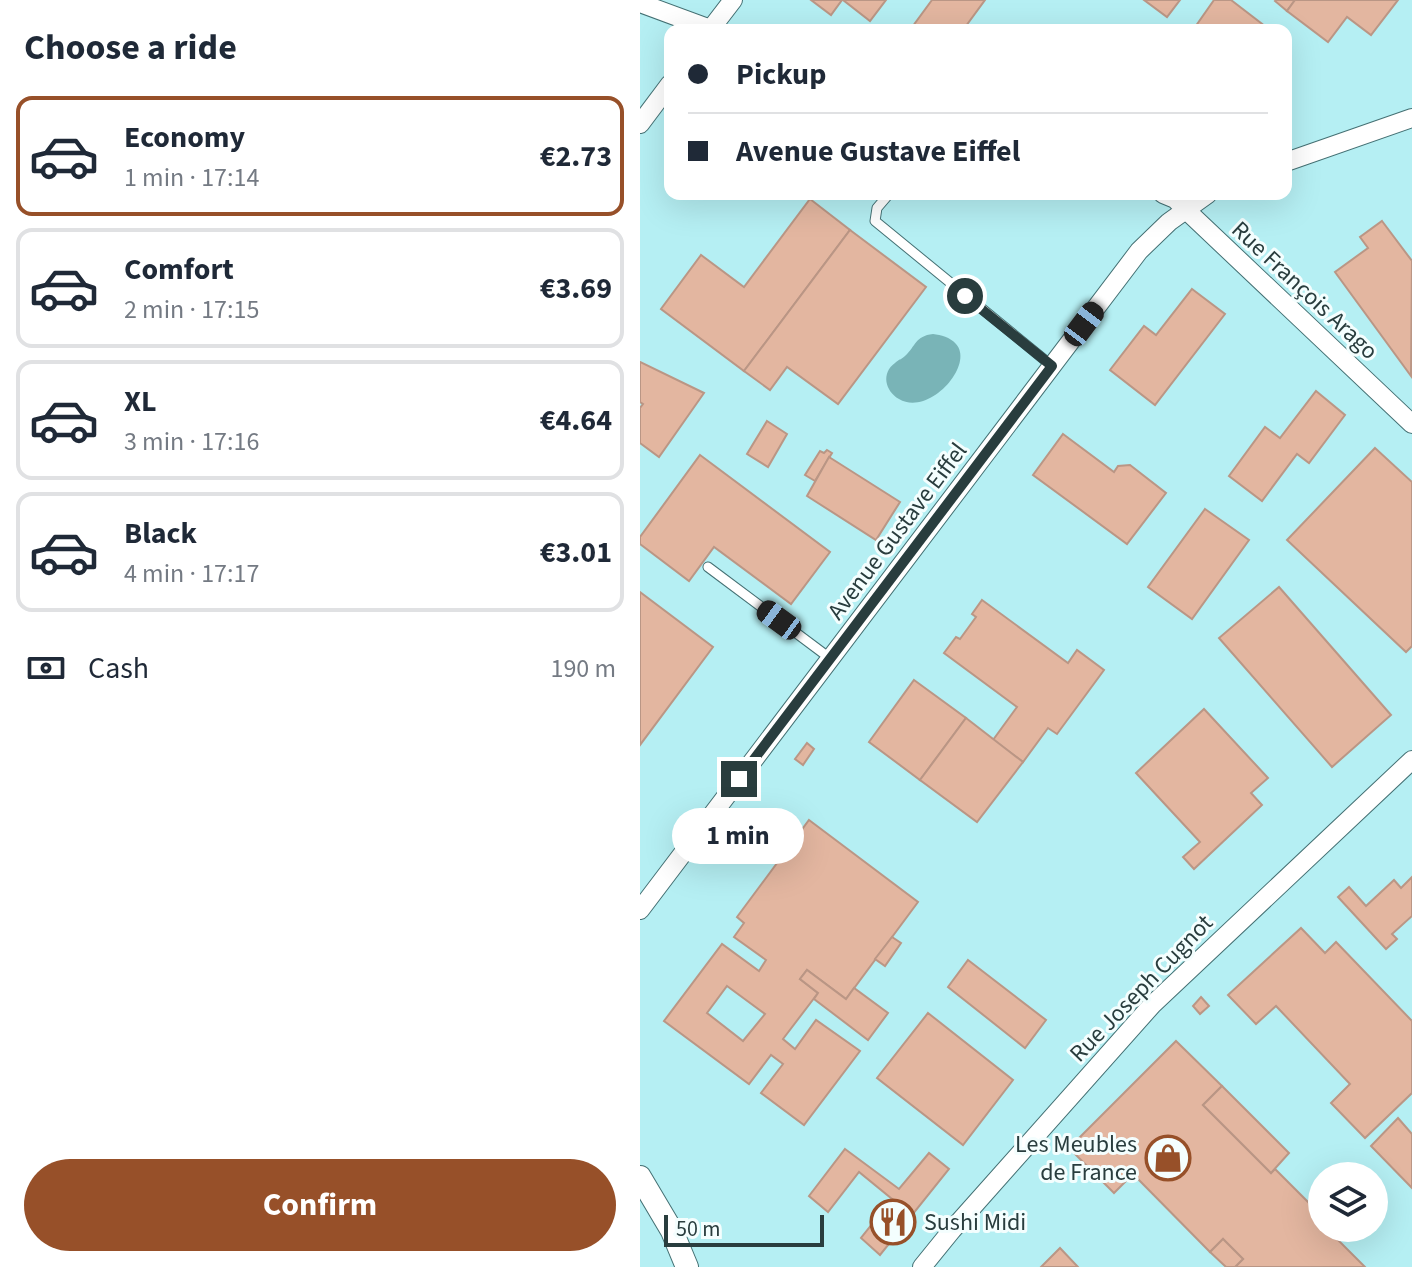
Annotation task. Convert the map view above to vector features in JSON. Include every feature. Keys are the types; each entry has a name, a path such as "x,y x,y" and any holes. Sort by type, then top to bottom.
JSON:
{"street":[{"path":"715,24 733,0"},
{"path":"640,3 695,24"},
{"path":"640,124 664,92"},
{"path":"1292,160 1412,118"},
{"name":"Rue François Arago","path":"1176,200 1412,424"},
{"name":"Avenue Gustave Eiffel","path":"640,910 1139,251 1199,200"},
{"name":"Rue Joseph Cugnot","path":"922,1267 1152,1005 1412,760"},
{"path":"640,1177 672,1231 687,1267"}],"lane":[{"path":"884,200 877,208 875,221 1052,366"},
{"path":"708,567 831,659"}],"shaded area":[{"path":"640,0 1412,0 1412,1267 640,1267"},
{"path":"933,334 956,344 960,353 954,375 946,386 923,401 911,403 899,399 888,387 888,372 919,339"}],"building":[{"path":"811,0 842,0 831,15"},
{"path":"843,0 886,0 870,21"},
{"path":"932,0 985,0 967,24 914,24"},
{"path":"1144,0 1180,0 1167,17"},
{"path":"1214,0 1231,0 1262,24 1197,24"},
{"path":"1276,0 1295,0 1287,11"},
{"path":"1295,0 1398,0 1371,35 1347,17 1328,42 1287,11"},
{"path":"809,200 850,230 744,371 661,309 701,255 744,287"},
{"path":"1382,221 1412,261 1411,376 1335,272 1368,248 1360,237"},
{"path":"850,230 926,287 838,404 787,367 770,390 744,371"},
{"path":"1192,289 1225,314 1155,405 1110,370 1144,326 1156,335"},
{"path":"640,362 704,393 659,457 640,443 640,408 643,404 640,402"},
{"path":"1316,391 1345,415 1309,463 1297,454 1262,501 1229,476 1265,427 1280,438"},
{"path":"767,421 787,434 768,467 747,454"},
{"path":"1063,434 1114,472 1118,466 1130,465 1166,493 1127,544 1033,475"},
{"path":"1375,448 1412,482 1412,646 1406,652 1287,540"},
{"path":"827,450 832,453 815,481 805,475 820,451 824,453"},
{"path":"700,455 830,552 791,604 714,547 689,581 640,544 640,537"},
{"path":"829,457 900,502 876,540 807,496"},
{"path":"1205,509 1249,540 1192,619 1148,587"},
{"path":"1279,587 1391,715 1332,767 1219,638"},
{"path":"640,592 713,647 640,745"},
{"path":"982,600 1068,663 1077,650 1104,670 1057,734 1048,728 1023,762 993,740 1017,707 944,653 956,637 960,639 976,617 972,614"},
{"path":"914,680 966,718 920,780 869,742"},
{"path":"1204,709 1268,778 1251,793 1262,805 1194,869 1183,857 1200,842 1136,773"},
{"path":"966,718 1023,762 977,822 920,780"},
{"path":"807,743 814,749 803,765 795,759"},
{"path":"809,820 918,902 846,999 807,970 800,979 818,993 783,1039 795,1049 816,1020 860,1051 804,1125 761,1093 783,1064 771,1055 749,1084 664,1021 722,944 759,971 766,960 734,937 744,923 737,917","holes":["727,986 765,1014 743,1041 707,1013"]},
{"path":"1412,877 1412,916 1392,934 1397,939 1386,949 1338,897 1349,887 1366,906 1394,880 1401,888"},
{"path":"1301,928 1325,953 1336,942 1412,1021 1412,1093 1365,1138 1331,1103 1350,1084 1276,1006 1256,1024 1228,995"},
{"path":"892,937 901,943 885,966 875,959"},
{"path":"968,960 1046,1020 1025,1048 948,987"},
{"path":"807,970 846,999 854,988 888,1013 868,1040 814,999 818,993 800,979"},
{"path":"1201,997 1209,1006 1200,1014 1193,1006"},
{"path":"928,1013 1013,1080 963,1145 877,1078"},
{"name":"Les Meubles de France","path":"1176,1041 1222,1086 1203,1105 1271,1173 1275,1169 1308,1202 1308,1242 1340,1242 1365,1267 1235,1267 1243,1259 1223,1239 1210,1252 1133,1174 1114,1193 1069,1148"},
{"path":"1222,1086 1289,1153 1271,1173 1203,1105"},
{"path":"1398,1118 1412,1134 1412,1188 1388,1162 1371,1146"},
{"path":"845,1149 899,1189 929,1153 949,1169 880,1255 861,1238 892,1199 859,1172 828,1212 809,1196"},
{"path":"1223,1239 1243,1259 1235,1267 1226,1267 1210,1252"},
{"path":"1060,1248 1078,1267 1041,1267"}],"place":[{"name":"Les Meubles de France","path":"1168,1158"},
{"name":"Sushi Midi","path":"893,1222"}],"route":[{"path":"739,779 1052,366 965,296"}]}
